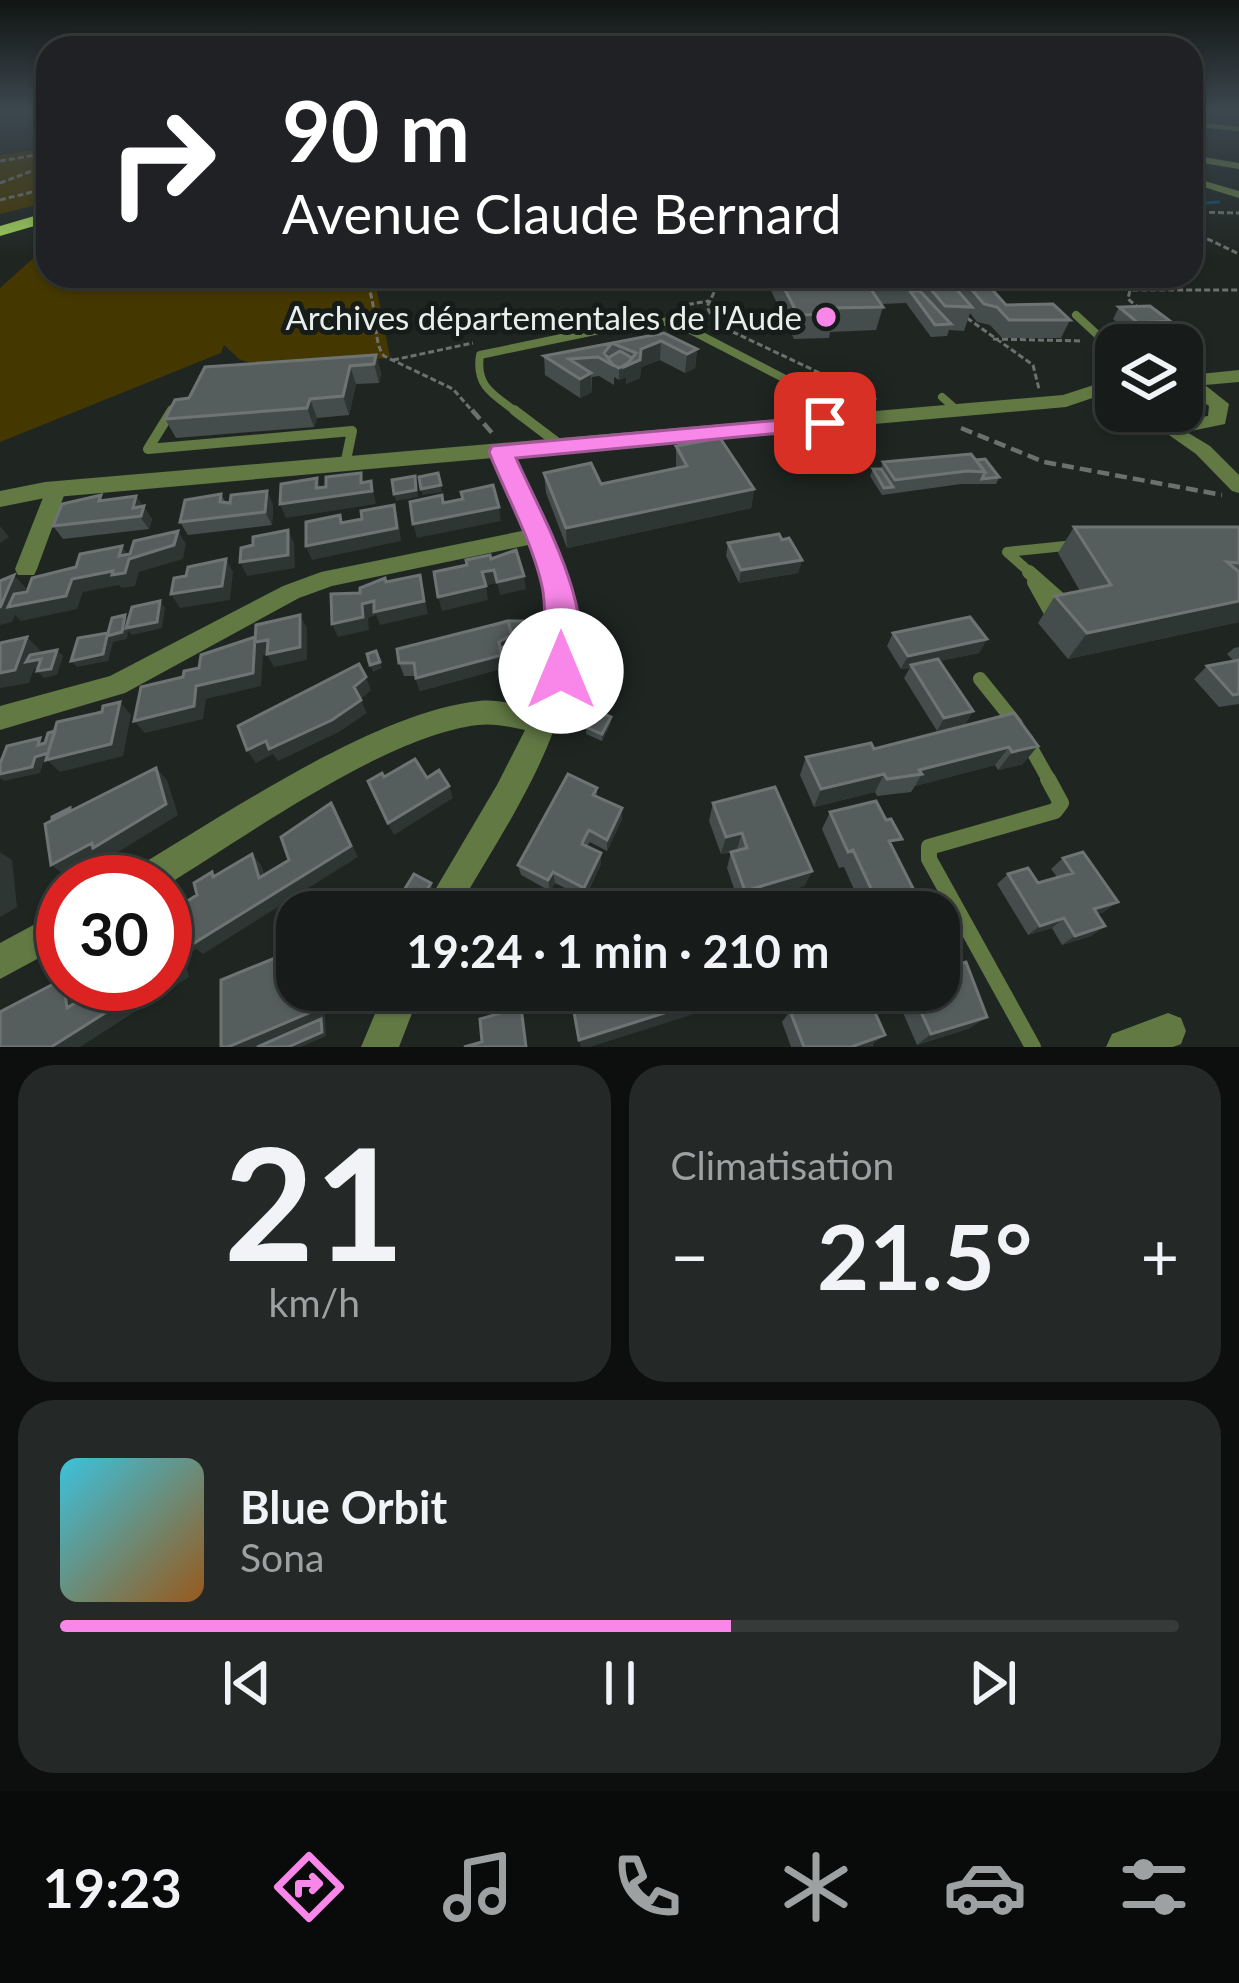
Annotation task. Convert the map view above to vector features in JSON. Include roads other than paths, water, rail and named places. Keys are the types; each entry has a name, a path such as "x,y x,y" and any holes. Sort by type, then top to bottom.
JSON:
{"main road":[{"path":"0,231 36,220"}],"street":[{"path":"1203,160 1239,166"},
{"path":"1203,182 1239,193"},
{"path":"1202,450 1202,432 1221,412 1224,383"},
{"path":"0,499 51,490 1095,396"},
{"path":"1203,425 1208,425"},
{"path":"1176,432 1239,486"},
{"path":"450,891 544,722 561,671 564,624 557,583 501,452"},
{"path":"0,481 51,490"},
{"path":"26,568 51,490"},
{"path":"0,718 116,685 291,592 329,578 540,535"},
{"path":"187,855 379,746 436,723 479,712 544,722"},
{"path":"0,962 36,941"},
{"path":"380,1047 395,1011"},
{"path":"1125,1047 1168,1031"}],"lane":[{"path":"1076,315 1095,334"},
{"path":"562,446 484,387 477,375 480,356 491,349 673,321 863,419"},
{"path":"173,409 148,449 352,431 345,465"},
{"path":"1079,614 1007,552 1100,542"},
{"path":"1033,579 1054,619"},
{"path":"980,680 1036,753 1061,803 1055,811 929,847 929,859 1033,1047"}],"waterway":[{"path":"1203,203 1219,202"}],"place":[{"name":"Archives départementales de l'Aude","path":"826,317"}]}
